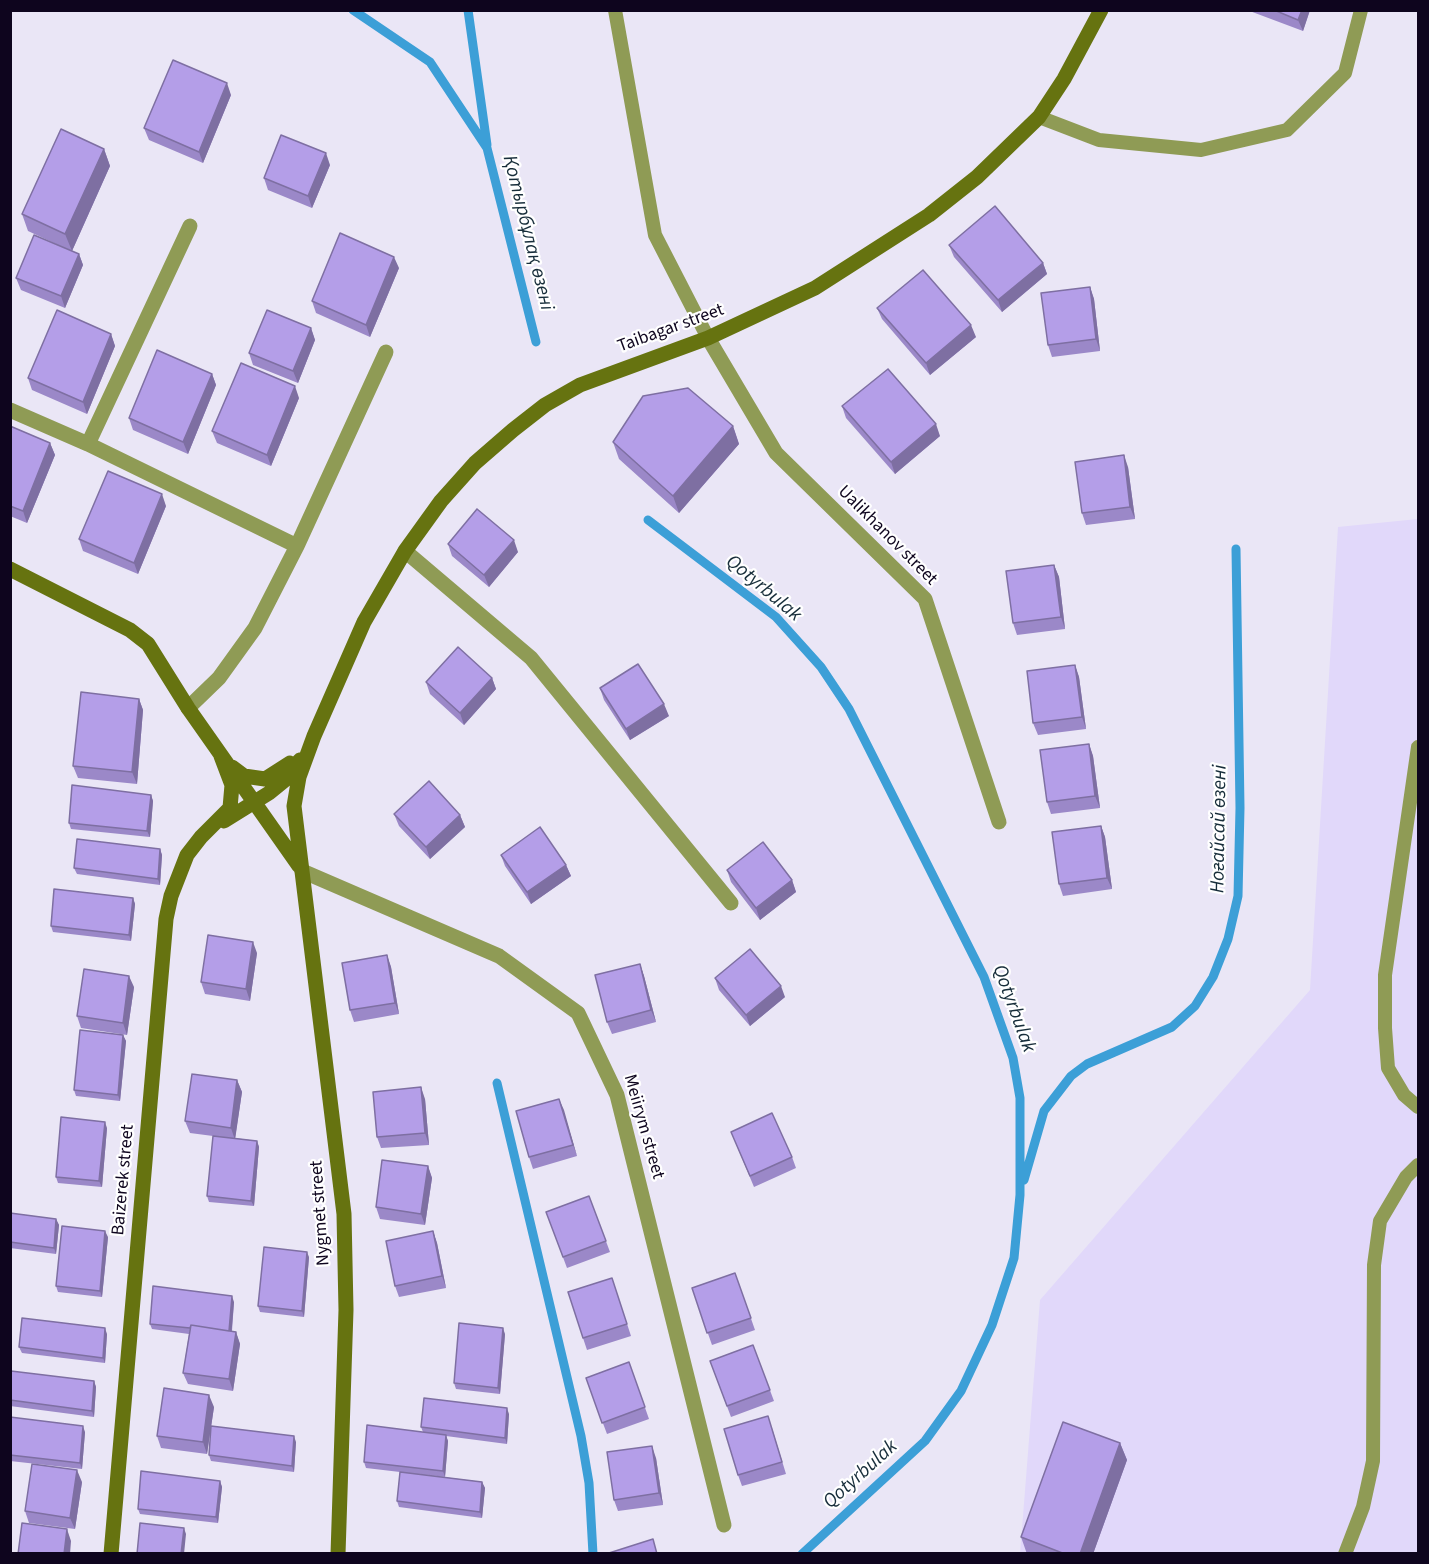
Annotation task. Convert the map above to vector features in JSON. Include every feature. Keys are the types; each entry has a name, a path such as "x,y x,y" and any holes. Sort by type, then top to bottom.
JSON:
{"main road":[{"name":"Taibagar street","path":"314,736 363,622 405,550 441,501 475,463 545,405 580,385 708,338 815,288 904,232 977,177 1039,117 1064,79 1101,10"},
{"path":"10,569 139,637 148,644 188,708 302,871"},
{"path":"221,756 244,777 265,778 288,765 314,736"},
{"path":"216,825 254,804 285,780 298,764 314,736"},
{"name":"Nygmet street","path":"314,736 300,777 294,806 296,838 344,1214 346,1310 338,1554"},
{"path":"216,825 230,808 233,794 221,756"},
{"name":"Baizerek street","path":"111,1554 166,919 173,888 187,855 201,837 216,825"}],"street":[{"path":"88,444 190,226"},
{"name":"Ualikhanov street","path":"708,338 776,453 925,599 999,822"},
{"path":"188,708 236,658 255,628 297,546 386,351"},
{"path":"10,410 88,444 297,546"},
{"path":"405,550 531,658 731,903"},
{"name":"Meiirym street","path":"302,871 499,956 578,1013 617,1095 724,1525"}],"lane":[{"path":"615,10 655,235 708,338"},
{"path":"1039,117 1099,140 1201,150 1287,130 1345,73 1361,10"},
{"path":"1419,747 1385,975 1385,1028 1388,1068 1404,1095 1419,1107"},
{"path":"1345,1554 1363,1507 1373,1461 1374,1265 1380,1221 1406,1177 1419,1165"}],"shaded area":[{"path":"1418,519 1418,1553 1020,1554 1040,1300 1310,990 1338,527"}],"building":[{"path":"1274,10 1302,10 1298,20"},
{"path":"173,60 227,83 199,152 144,128"},
{"path":"61,129 104,149 65,234 22,214"},
{"path":"281,135 326,153 308,196 264,178"},
{"path":"995,206 1043,263 998,300 949,245"},
{"path":"340,233 394,257 366,325 312,301"},
{"path":"34,235 79,254 61,296 16,278"},
{"path":"923,270 971,325 926,363 877,308"},
{"path":"1090,287 1096,339 1048,345 1041,293"},
{"path":"57,310 111,334 83,402 28,378"},
{"path":"267,310 311,328 293,371 249,353"},
{"path":"157,350 212,374 183,442 129,418"},
{"path":"241,363 295,386 267,455 212,431"},
{"path":"888,369 936,424 891,462 842,406"},
{"path":"688,388 733,426 673,496 613,442 643,396"},
{"path":"10,426 50,443 23,511 10,506"},
{"path":"1124,455 1130,507 1082,513 1075,462"},
{"path":"108,471 162,494 134,563 79,539"},
{"path":"477,509 514,540 484,575 448,544"},
{"path":"1054,565 1061,617 1013,623 1006,571"},
{"path":"458,647 492,678 460,713 426,682"},
{"path":"638,664 664,704 626,729 600,688"},
{"path":"1075,665 1082,717 1033,723 1027,671"},
{"path":"81,692 139,699 132,772 73,766"},
{"path":"1089,744 1095,796 1047,802 1040,750"},
{"path":"429,781 460,815 426,847 394,814"},
{"path":"72,785 151,795 147,831 69,823"},
{"path":"1101,826 1107,878 1059,884 1052,832"},
{"path":"540,827 566,865 527,892 501,855"},
{"path":"77,839 160,849 158,879 74,868"},
{"path":"763,842 792,880 756,908 727,870"},
{"path":"54,889 133,898 129,935 51,926"},
{"path":"208,935 253,942 246,989 201,982"},
{"path":"750,949 781,986 746,1015 715,978"},
{"path":"387,955 395,1003 350,1010 342,963"},
{"path":"640,964 651,1010 607,1022 595,975"},
{"path":"84,969 129,976 123,1023 77,1016"},
{"path":"80,1030 123,1035 118,1095 74,1090"},
{"path":"192,1074 237,1080 231,1128 185,1121"},
{"path":"421,1087 425,1133 377,1137 373,1092"},
{"path":"559,1099 573,1145 529,1157 516,1111"},
{"path":"772,1113 792,1157 750,1176 731,1132"},
{"path":"61,1117 105,1122 99,1181 56,1177"},
{"path":"213,1136 257,1141 251,1201 207,1196"},
{"path":"382,1160 428,1166 421,1214 376,1207"},
{"path":"589,1196 606,1241 563,1257 546,1212"},
{"path":"10,1213 56,1219 54,1248 10,1242"},
{"path":"62,1226 105,1231 100,1291 56,1286"},
{"path":"433,1231 442,1276 395,1286 386,1241"},
{"path":"264,1247 307,1252 302,1311 258,1306"},
{"path":"735,1273 751,1318 707,1333 692,1288"},
{"path":"612,1278 627,1324 583,1338 568,1292"},
{"path":"153,1286 232,1296 229,1331 191,1325 190,1328 150,1324"},
{"path":"22,1318 105,1328 103,1358 19,1347"},
{"path":"459,1323 503,1328 498,1388 454,1383"},
{"path":"191,1325 236,1332 229,1379 183,1373"},
{"path":"753,1345 770,1390 727,1406 710,1361"},
{"path":"629,1362 645,1407 602,1423 586,1378"},
{"path":"11,1371 94,1381 92,1411 10,1400"},
{"path":"164,1388 209,1395 203,1442 157,1436"},
{"path":"424,1398 507,1408 505,1438 421,1427"},
{"path":"768,1416 782,1462 738,1475 724,1429"},
{"path":"10,1417 83,1426 80,1463 10,1455"},
{"path":"1063,1422 1120,1443 1080,1554 1065,1554 1021,1537"},
{"path":"367,1425 446,1435 443,1471 364,1462"},
{"path":"211,1426 294,1436 292,1466 209,1455"},
{"path":"652,1446 659,1493 614,1500 607,1452"},
{"path":"32,1464 77,1470 70,1518 25,1511"},
{"path":"141,1471 220,1481 216,1517 138,1509"},
{"path":"400,1472 482,1482 480,1512 397,1501"},
{"path":"22,1523 67,1529 64,1554 18,1554"},
{"path":"140,1523 184,1528 181,1554 137,1554"},
{"path":"653,1539 657,1554 609,1553"}],"waterway":[{"name":"Қотырбұлақ өзені","path":"353,10 430,62 487,148 536,342"},
{"path":"468,10 487,145"},
{"name":"Qotyrbulak","path":"648,520 776,617 821,667 849,709 984,977 1013,1058 1020,1098 1020,1195 1014,1258 992,1325 961,1391 925,1441 802,1554"},
{"name":"Ноғайсай өзені","path":"1024,1180 1044,1111 1071,1076 1087,1064 1172,1027 1195,1006 1213,977 1228,939 1238,896 1240,808 1236,549"},
{"path":"497,1083 581,1436 589,1483 593,1554"}]}
